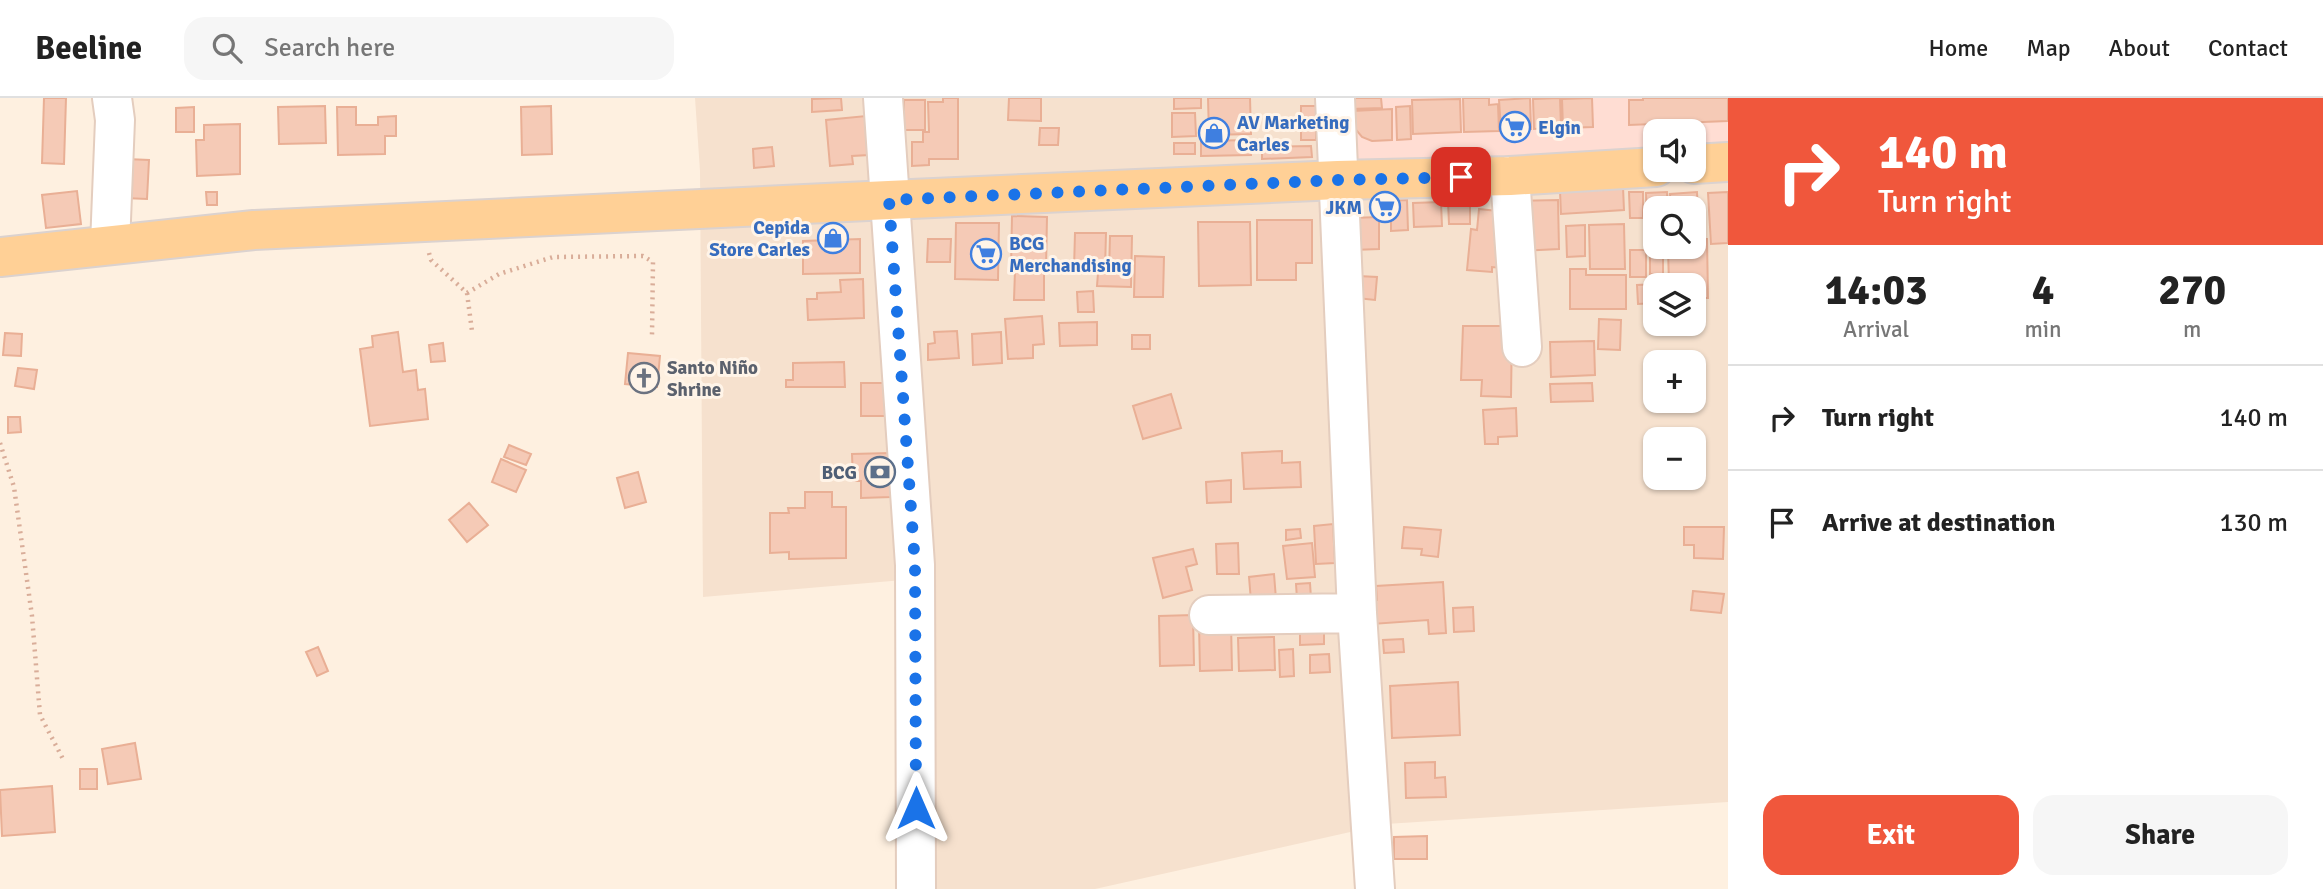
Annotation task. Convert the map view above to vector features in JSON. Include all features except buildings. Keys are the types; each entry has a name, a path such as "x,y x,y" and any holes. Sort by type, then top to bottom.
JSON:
{"main road":[{"path":"1706,163 1728,162"},
{"path":"0,257 254,230 1338,180 1510,176 1643,168"}],"street":[{"path":"110,245 115,120 112,98"},
{"path":"883,98 915,565 916,889"},
{"path":"1335,98 1357,613 1375,889"},
{"path":"1510,176 1522,347"},
{"path":"1209,615 1357,613"}],"path":[{"path":"420,222 431,260 467,293 472,331"},
{"path":"467,293 499,274 553,257 643,256 653,262 652,335"},
{"path":"0,443 14,487 32,616 40,715 64,761"}],"shaded area":[{"path":"695,98 1728,98 1728,802 1386,824 1095,889 930,889 927,578 703,597 700,171"},
{"path":"1352,98 1728,98 1728,152 1706,152 1706,119 1643,119 1643,153 1356,161"}],"place":[{"name":"Elgin","path":"1515,127"},
{"name":"AV Marketing Carles","path":"1214,133"},
{"name":"JKM","path":"1385,207"},
{"name":"Cepida Store Carles","path":"833,238"},
{"name":"BCG Merchandising","path":"986,254"},
{"name":"Santo Niño Shrine","path":"644,378"},
{"name":"BCG","path":"880,472"}],"route":[{"path":"916,808 915,565 889,200 1461,177"}]}
